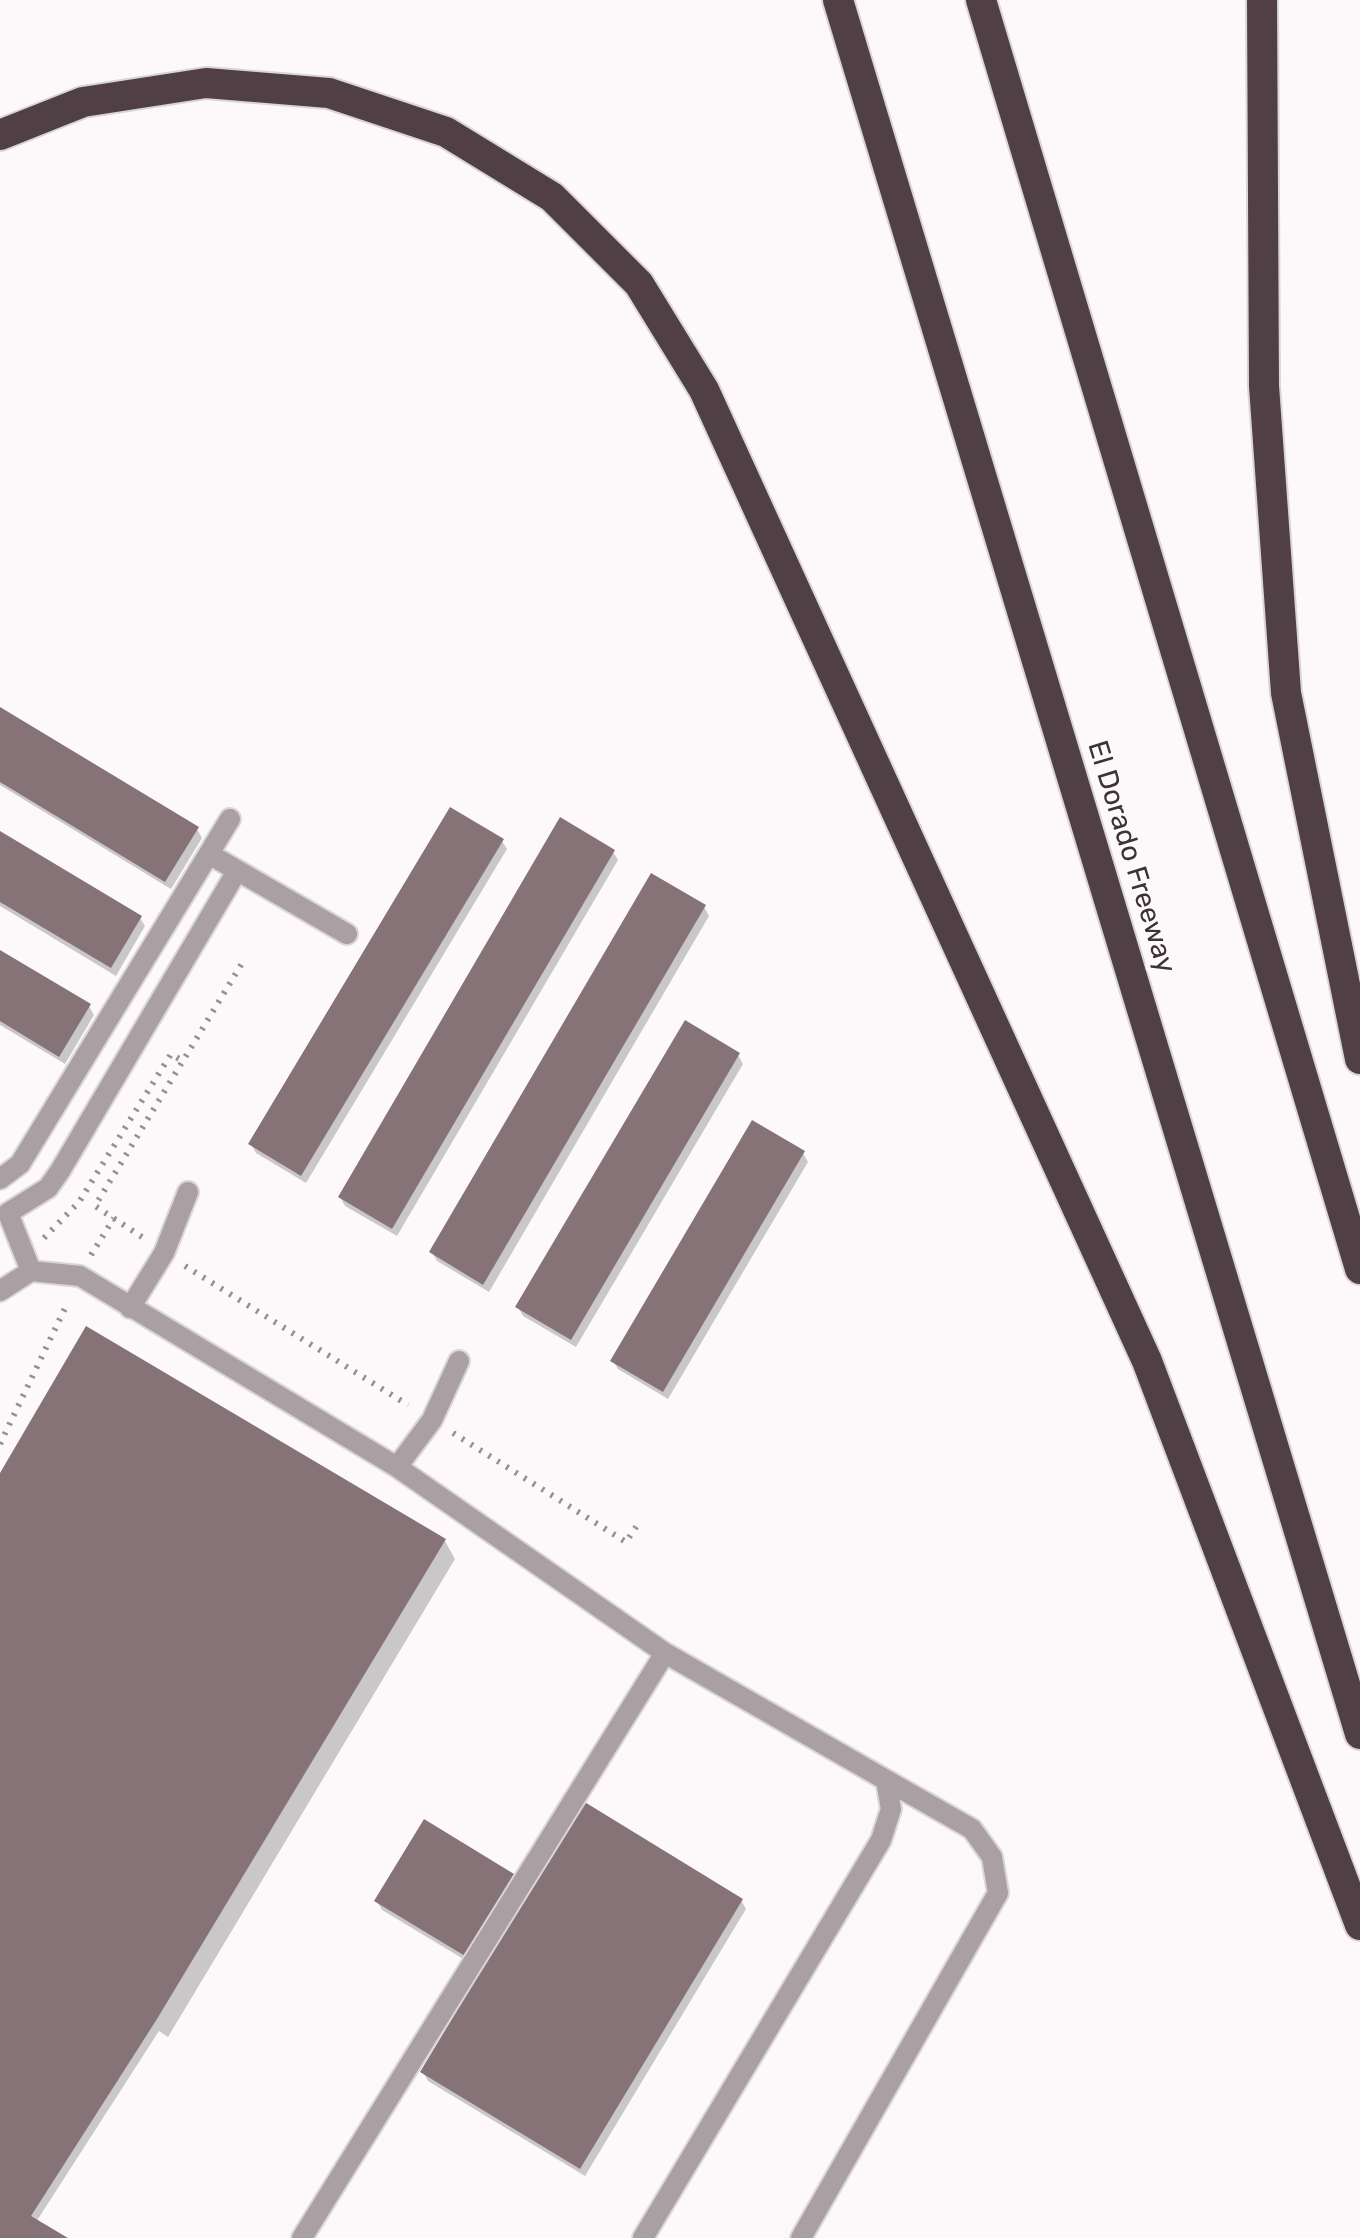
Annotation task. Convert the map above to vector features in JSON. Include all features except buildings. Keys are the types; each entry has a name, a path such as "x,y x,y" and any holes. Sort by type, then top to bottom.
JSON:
{"highway":[{"name":"El Dorado Freeway","path":"838,0 1360,1734"},
{"path":"982,0 1360,1269"},
{"path":"1262,0 1264,386 1286,693 1360,1060"},
{"path":"0,135 83,102 206,83 329,93 446,132 552,197 638,284 704,390 1148,1361 1360,1925"}],"lane":[{"path":"0,1179 20,1164 230,819"},
{"path":"209,854 347,934"},
{"path":"31,1272 8,1214 48,1188 60,1171 238,870"},
{"path":"130,1308 164,1253 188,1192"},
{"path":"0,1291 31,1272 80,1276 397,1467 665,1653 972,1829 992,1857 998,1893 801,2238"},
{"path":"397,1467 432,1420 459,1361"},
{"path":"302,2238 665,1653"},
{"path":"643,2238 881,1840 891,1809 886,1780"}],"path":[{"path":"244,960 95,1206 626,1542 638,1524"},
{"path":"171,1054 183,1062"},
{"path":"159,1075 170,1082"},
{"path":"0,1444 80,1276 114,1218"}]}
